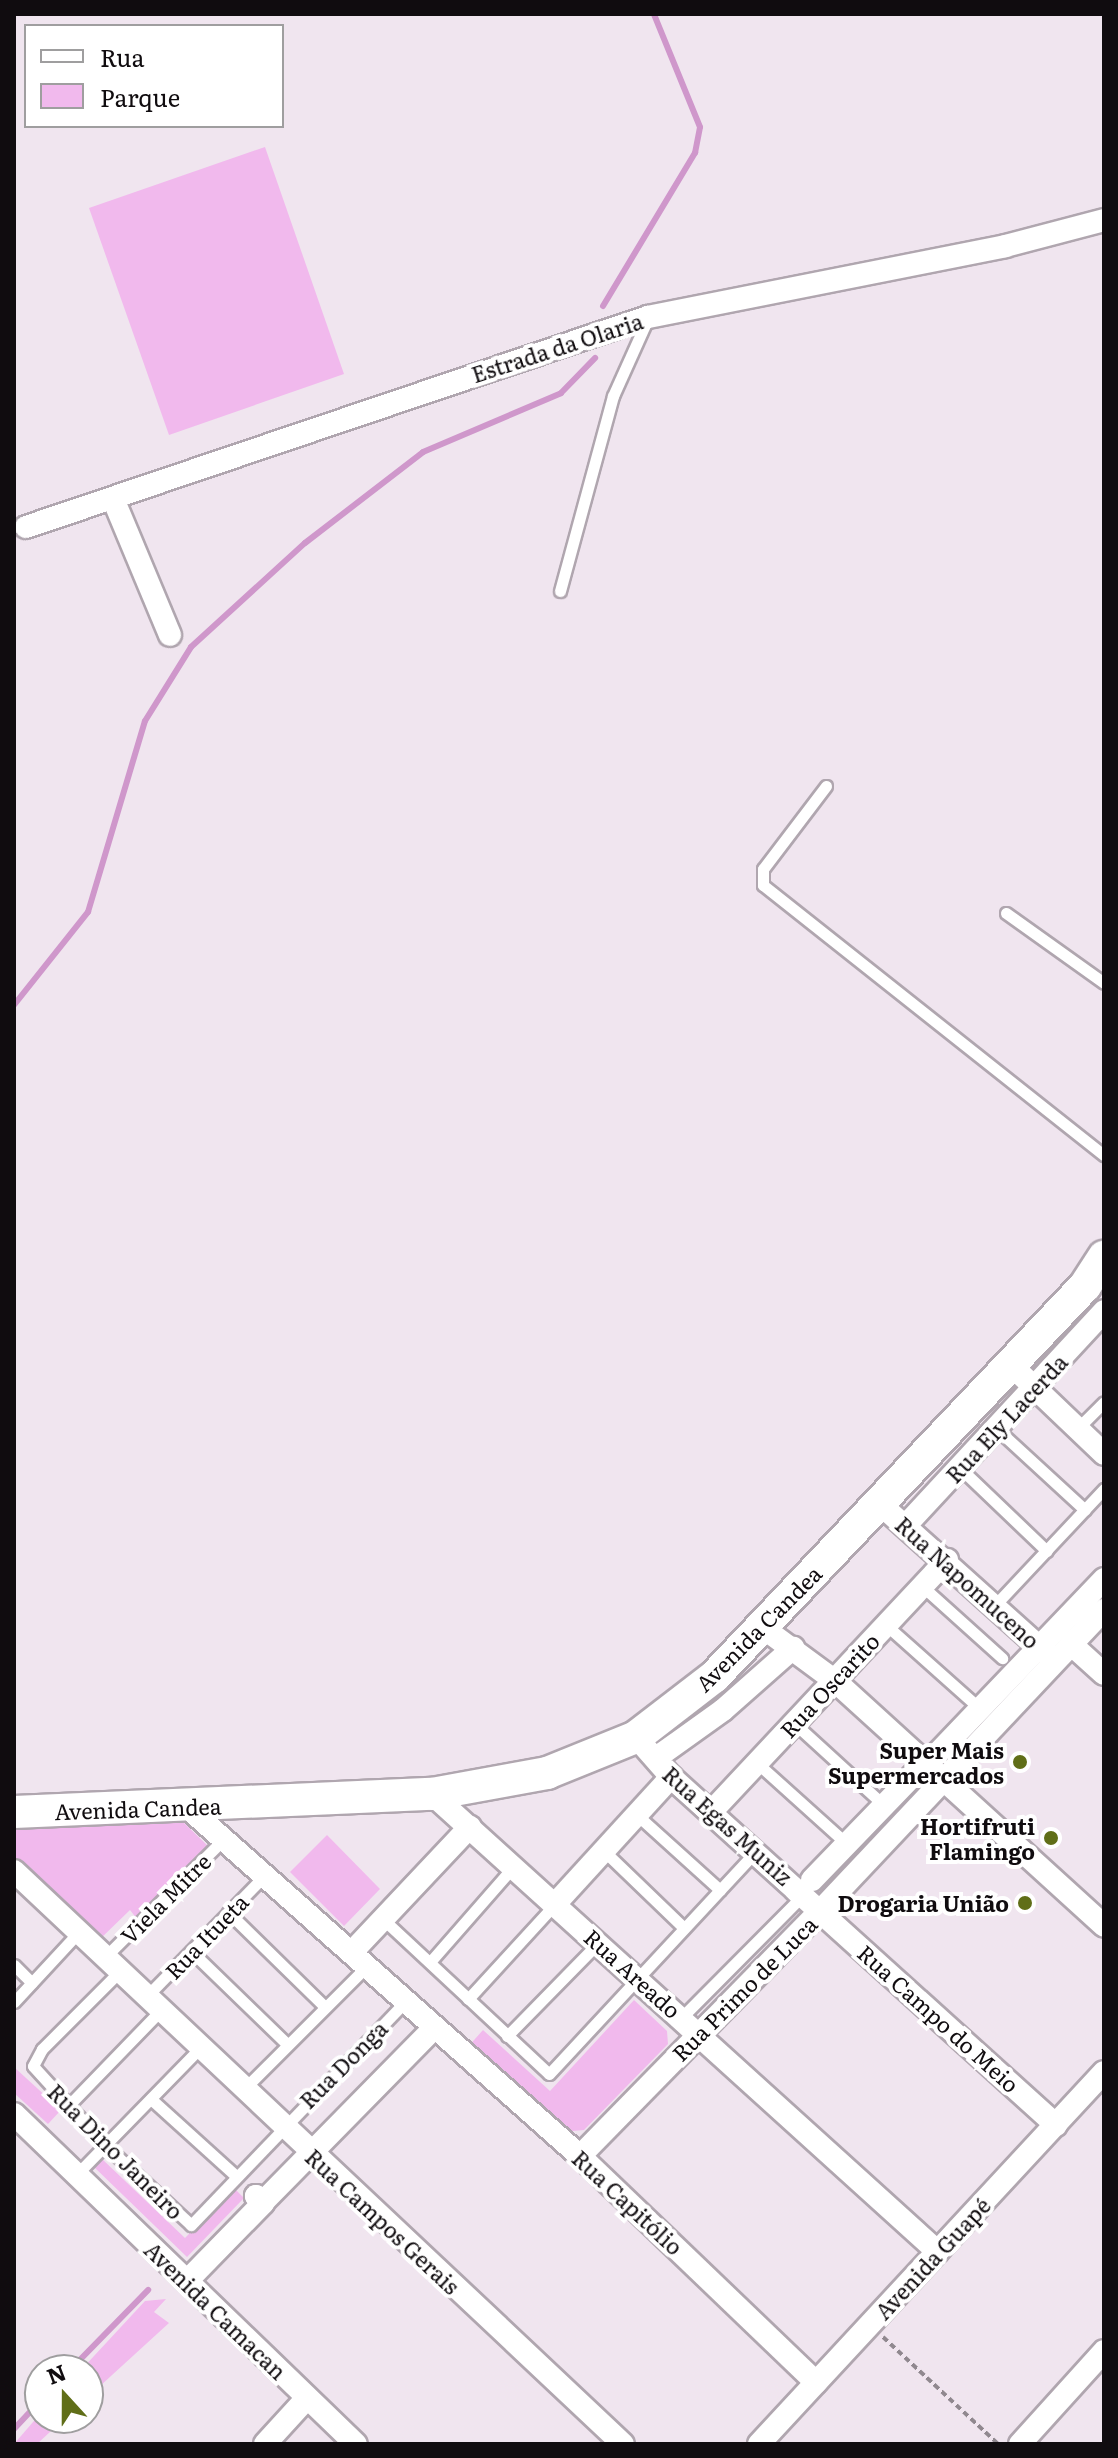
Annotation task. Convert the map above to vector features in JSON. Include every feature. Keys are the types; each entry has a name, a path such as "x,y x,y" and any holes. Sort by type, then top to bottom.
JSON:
{"main road":[{"name":"Avenida Candea","path":"14,1812 187,1807 432,1794 547,1773 646,1748 1085,1286 1104,1257"}],"street":[{"name":"Estrada da Olaria","path":"26,527 114,501 386,403 648,317 990,249 1104,220"},
{"path":"114,501 170,635"},
{"name":"Rua Ely Lacerda","path":"907,1524 1036,1390 1104,1311"},
{"path":"1011,1365 1104,1454"},
{"name":"Rua Napomuceno","path":"880,1504 907,1524 1047,1654"},
{"name":"Rua Oscarito","path":"712,1811 947,1560"},
{"path":"812,1880 979,1708 1047,1654 1104,1579"},
{"name":"Rua Primo de Luca","path":"580,2156 821,1910 942,1781 1047,1654 1072,1645 1104,1610"},
{"path":"762,1627 834,1680 930,1760 942,1781 1104,1926"},
{"name":"Rua Napomuceno","path":"1072,1645 1104,1674"},
{"path":"646,1748 723,1710 793,1648"},
{"name":"Rua Egas Muniz","path":"646,1748 671,1777 712,1811 753,1854 821,1910"},
{"path":"556,1903 671,1777"},
{"name":"Rua Areado","path":"432,1794 699,2032 938,2252"},
{"name":"Rua Capitólio","path":"187,1807 266,1874 433,2029 580,2156 816,2382"},
{"path":"359,1959 385,1921 470,1827"},
{"name":"Rua Campos Gerais","path":"14,1871 198,2050 623,2444"},
{"name":"Rua Campo do Meio","path":"821,1910 1056,2125"},
{"path":"187,2281 263,2203 256,2196 264,2201 433,2029"},
{"name":"Avenida Guapé","path":"759,2444 1104,2072"},
{"name":"Avenida Camacan","path":"14,2114 356,2444"},
{"path":"1020,2444 1104,2351"},
{"path":"265,2444 307,2398"}],"lane":[{"path":"560,591 613,396 648,317"},
{"path":"826,786 763,869 763,885 1104,1155"},
{"path":"1006,913 1104,983"},
{"path":"1077,1429 1104,1402"},
{"path":"998,1430 1085,1510"},
{"path":"960,1468 1047,1551"},
{"path":"996,1604 1104,1489"},
{"path":"922,1586 1002,1658"},
{"path":"886,1625 979,1708"},
{"path":"794,1723 885,1806"},
{"path":"757,1763 848,1845"},
{"path":"637,1815 720,1890"},
{"name":"Viela Mitre","path":"42,2077 33,2060 224,1839"},
{"path":"604,1851 684,1928"},
{"path":"385,1921 543,2073 549,2074 753,1854"},
{"name":"Rua Egas Muniz","path":"682,2017 798,1900 753,1854"},
{"path":"430,1962 514,1866"},
{"name":"Rua Itueta","path":"68,2106 152,2005 191,1951 266,1874"},
{"path":"468,1999 556,1903"},
{"path":"228,1912 325,2007"},
{"path":"14,2002 78,1933"},
{"path":"507,2036 598,1943"},
{"path":"191,1951 287,2044"},
{"path":"243,2091 325,2007 359,1959"},
{"path":"14,1965 32,1983"},
{"name":"Rua Donga","path":"191,2225 282,2126 404,2003"},
{"path":"76,2175 198,2050"},
{"name":"Rua Dino Janeiro","path":"42,2077 105,2145 191,2225"},
{"path":"151,2099 236,2176"}],"path":[{"path":"869,2325 998,2444"}],"green space":[{"path":"265,147 344,374 169,435 89,208"},
{"path":"181,1820 210,1848 137,1919 130,1910 98,1941 14,1864 14,1827"},
{"path":"327,1835 380,1889 344,1926 290,1872"},
{"path":"634,2000 667,2031 668,2044 584,2130 561,2132 466,2049 483,2030 550,2091"},
{"path":"14,2067 61,2110 48,2124 14,2093"},
{"path":"101,2158 185,2238 234,2188 244,2198 187,2257 93,2166"},
{"path":"166,2299 154,2312 169,2323 104,2382 104,2354 96,2354 145,2301"},
{"path":"24,2432 48,2434 37,2444 14,2444"}],"waterway":[{"path":"603,306 695,153 700,127 654,14"},
{"path":"14,1005 88,912 145,721 191,647 305,543 423,452 561,393 595,358"},
{"path":"86,2354 148,2290"},
{"path":"14,2429 24,2418"}],"place":[{"name":"Super Mais Supermercados","path":"1020,1762"},
{"name":"Hortifruti Flamingo","path":"1051,1838"},
{"name":"Drogaria União","path":"1025,1903"}]}
